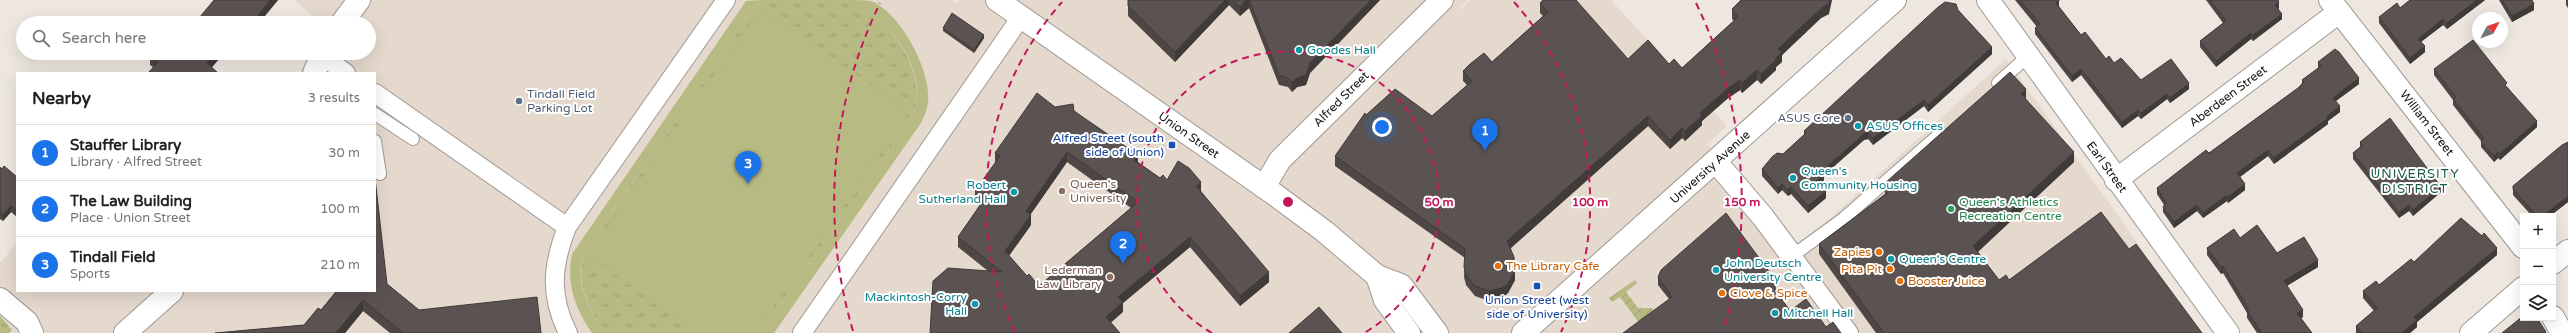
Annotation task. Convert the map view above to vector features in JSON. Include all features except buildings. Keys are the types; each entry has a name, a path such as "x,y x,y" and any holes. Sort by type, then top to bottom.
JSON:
{"street":[{"path":"347,16 359,0"},
{"path":"568,333 560,318 554,292 556,255 567,227 726,0"},
{"name":"Union Street","path":"997,0 1264,187 1324,231 1377,276 1400,286 1437,333"},
{"name":"Alfred Street","path":"1264,187 1284,156 1442,0"},
{"name":"University Avenue","path":"1523,333 1716,162 1895,0"},
{"name":"Earl Street","path":"1988,0 2116,180 2228,333"},
{"name":"Aberdeen Street","path":"2116,180 2334,6"},
{"name":"William Street","path":"2334,6 2520,242"},
{"path":"802,333 1021,17"},
{"path":"320,61 344,72"},
{"path":"376,94 567,227"},
{"path":"1716,162 1764,217 1848,333"},
{"path":"2556,261 2568,251"},
{"path":"1377,276 1385,300 1409,333"},
{"path":"2471,333 2520,291"},
{"path":"125,333 171,292"},
{"path":"0,299 27,322 32,333"},
{"path":"2555,321 2562,333"}],"lane":[{"path":"1988,91 2028,56"},
{"path":"376,115 413,139"},
{"path":"1792,256 1843,219 1948,127"},
{"path":"376,148 380,174"}],"shaded area":[{"name":"Queen's University","path":"294,0 952,0 956,3 959,0 1467,0 1458,12 1470,0 1611,0 1727,126 1707,144 1800,246 2006,59 2202,333 0,333 0,263 16,244 16,292 376,292 376,72 342,72 349,60 376,60 376,16 313,16"}],"green space":[{"path":"762,0 847,0 862,6 877,17 902,47 910,64 916,82 917,100 913,116 761,333 605,333 593,314 582,285 581,275 584,253 755,6"},
{"path":"762,0 755,6 584,253 581,264 581,275 584,295 588,305 605,333 592,333 581,314 573,295 570,275 572,254 746,1"},
{"path":"847,0 871,1 882,8 903,30 920,60 925,76 928,90 927,108 921,123 774,333 761,333 913,116 917,102 917,87 914,72 900,44 891,31 880,20 869,11"},
{"path":"761,8 909,112 755,333 699,333 588,255"},
{"path":"1635,280 1637,283 1626,292 1638,308 1652,308 1655,312 1639,323 1620,297 1612,302 1609,298"},
{"path":"0,316 12,330 9,333 0,333"}],"place":[{"name":"Goodes Hall","path":"1299,50"},
{"name":"Tindall Field Parking Lot","path":"519,101"},
{"name":"ASUS Core","path":"1848,118"},
{"name":"ASUS Offices","path":"1858,126"},
{"name":"Alfred Street (south side of Union)","path":"1172,145"},
{"name":"Stauffer Library","path":"1485,151"},
{"name":"Queen's Community Housing","path":"1793,178"},
{"name":"Tindall Field","path":"748,184"},
{"name":"Queen's University","path":"1062,191"},
{"name":"Robert Sutherland Hall","path":"1014,192"},
{"name":"Queen's Athletics Recreation Centre","path":"1951,209"},
{"name":"Zapies","path":"1879,252"},
{"name":"Queen's Centre","path":"1891,259"},
{"name":"The Law Building","path":"1123,264"},
{"name":"The Library Cafe","path":"1498,266"},
{"name":"Pita Pit","path":"1890,269"},
{"name":"John Deutsch University Centre","path":"1716,270"},
{"name":"Lederman Law Library","path":"1110,277"},
{"name":"Booster Juice","path":"1900,281"},
{"name":"Union Street (west side of University)","path":"1537,286"},
{"name":"Clove & Spice","path":"1722,293"},
{"name":"Mackintosh-Corry Hall","path":"975,304"},
{"name":"Mitchell Hall","path":"1775,313"}],"district":[{"name":"UNIVERSITY DISTRICT","path":"2415,182"}]}
